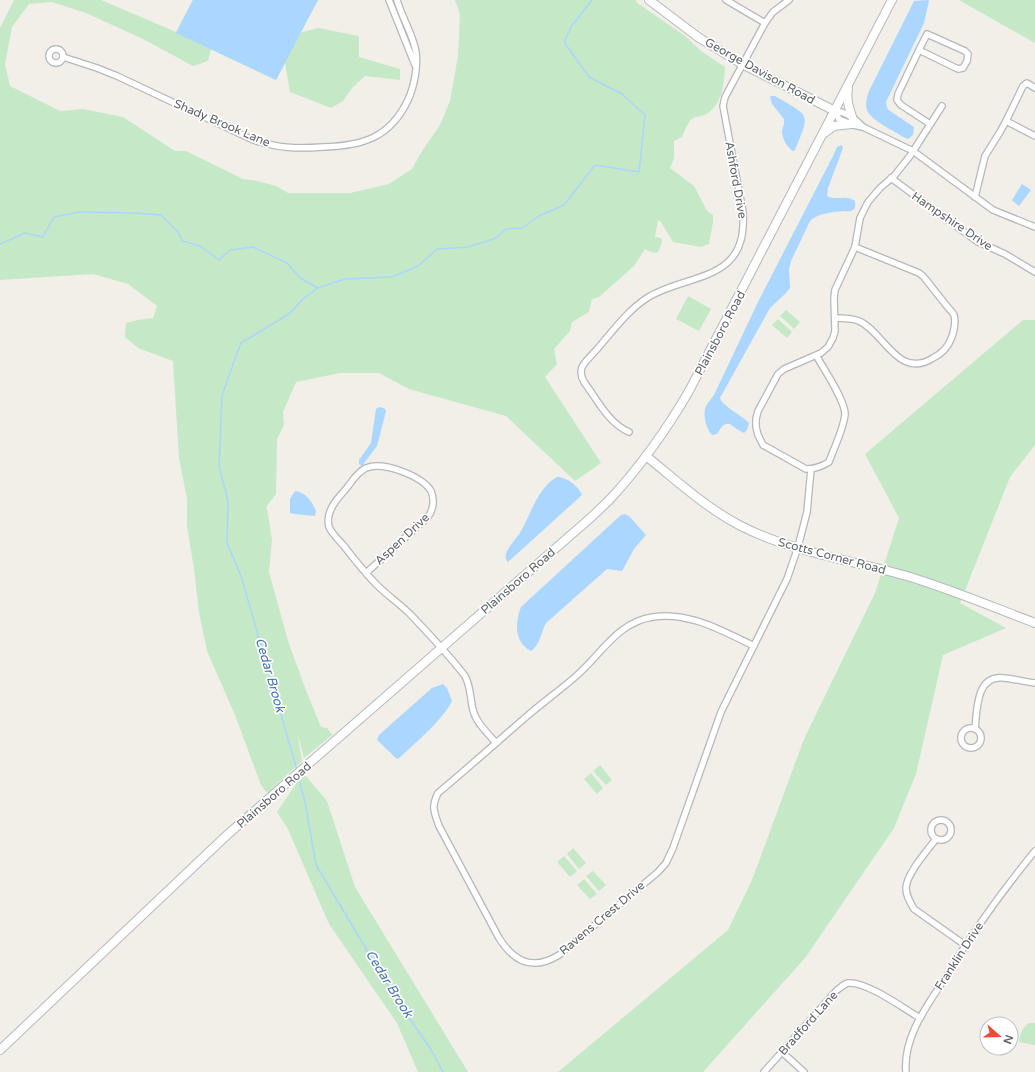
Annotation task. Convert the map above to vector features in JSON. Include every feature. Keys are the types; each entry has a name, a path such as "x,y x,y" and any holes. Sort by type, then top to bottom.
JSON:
{"street":[{"path":"389,0 394,16 416,66"},
{"name":"Shady Brook Lane","path":"63,57 117,76 253,140 276,146 294,148 346,146 363,142 377,136 385,130 400,115 411,94 416,66 416,52 397,0"},
{"name":"George Davison Road","path":"649,0 698,37 742,64 835,110"},
{"path":"726,0 765,23"},
{"name":"Ashford Drive","path":"629,432 614,422 581,377 581,372 584,364 616,327 639,304 647,298 719,270 738,250 744,225 743,212 723,106 725,97 765,23 773,12 789,0"},
{"name":"Plainsboro Road","path":"0,1050 227,835 304,769 612,497 646,456 678,411 892,0"},
{"path":"394,16 401,13"},
{"path":"919,50 958,69 963,68 967,61 968,54 965,51 927,34 919,50 898,94 897,100 930,124"},
{"path":"975,197 985,156 1006,121 1024,84 1027,83 1035,88"},
{"path":"848,85 847,95 851,120"},
{"path":"816,355 842,402 845,413 844,422 828,462 824,466 806,469 763,445 756,427 758,411 778,374 791,365 816,355 821,353 828,347 835,331 835,290 855,247 860,218 868,202 891,178 913,151 942,106"},
{"path":"835,110 839,119 851,120 913,151 993,210 1035,227"},
{"path":"822,134 834,126 851,120"},
{"path":"1006,121 1035,136"},
{"name":"Hampshire Drive","path":"891,178 978,242 1005,254 1035,272"},
{"path":"835,318 858,321 866,326 896,356 905,361 916,364 929,361 938,356 947,348 952,338 954,315 923,276 855,247"},
{"name":"Scotts Corner Road","path":"646,456 724,516 757,534 798,547 908,576 1035,623"},
{"name":"Aspen Drive","path":"366,573 414,531 428,517 433,509 432,492 421,481 381,465 365,468 358,474 332,507 328,521 330,527 366,573 380,588 410,614 441,648"},
{"path":"798,547 807,512 811,469"},
{"name":"Ravens Crest Drive","path":"754,646 721,630 696,621 675,616 652,617 638,620 613,636 592,661 575,677 544,701 438,793 433,803 433,810 439,826 504,947 510,953 523,960 537,963 544,962 559,955 658,872 666,863 721,712 754,646 787,579 798,547"},
{"path":"441,648 465,676 470,685 473,711 476,719 496,743"},
{"path":"974,729 980,690 985,684 996,678 1003,677 1035,683"},
{"path":"936,839 909,878 906,888 909,900 914,909 965,946"},
{"name":"Franklin Drive","path":"906,1072 905,1059 911,1038 920,1018 965,946 1004,889 1035,851"},
{"name":"Bradford Lane","path":"764,1072 837,990 846,983 859,984 872,990 920,1018"},
{"path":"782,1052 804,1072"}],"green space":[{"path":"14,0 101,0 176,32 193,0 317,0 299,33 318,28 359,36 359,57 400,69 400,80 365,76 352,88 343,101 331,108 290,92 285,63 276,80 211,49 208,61 193,66 143,39 86,13 52,2 29,4 12,27 5,64 10,86 60,111 83,109 123,117 175,151 186,151 243,179 276,186 288,193 350,193 389,184 412,169 422,151 440,125 450,101 458,56 460,14 455,0 637,0 636,2 685,36 701,51 725,67 723,87 715,107 710,112 692,119 682,137 674,141 674,158 670,168 694,186 707,211 713,215 709,244 701,247 673,242 661,222 658,220 655,237 661,238 662,242 658,252 656,253 645,249 634,266 599,297 592,299 589,312 572,322 570,331 554,349 557,364 545,377 601,463 575,481 506,416 409,389 379,373 340,373 296,382 283,412 284,425 277,439 276,494 266,507 272,540 269,572 288,641 305,688 321,727 327,728 332,735 304,758 297,732 302,761 267,793 261,785 235,715 207,651 199,612 187,526 187,499 179,458 173,361 138,348 125,337 126,323 153,318 157,306 128,284 93,274 0,280 0,28"},
{"path":"959,0 1035,0 1035,43"},
{"path":"688,296 711,309 699,331 676,319"},
{"path":"786,310 800,322 794,329 780,316"},
{"path":"778,319 792,332 787,338 772,325"},
{"path":"1023,320 1035,320 1035,445 1010,477 960,603 1006,628 943,655 916,774 894,828 805,958 703,1072 558,1072 728,930 752,880 804,739 875,593 899,518 865,454"},
{"path":"600,765 612,780 606,785 593,771"},
{"path":"591,773 603,788 597,794 584,779"},
{"path":"305,775 327,801 355,887 468,1072 418,1072 397,1023 329,924 288,829 277,812 298,781"},
{"path":"573,848 586,863 579,869 567,854"},
{"path":"564,856 577,871 570,877 557,862"},
{"path":"593,871 606,885 599,891 586,876"},
{"path":"584,879 597,894 590,899 577,885"},
{"path":"1029,1023 1035,1023 1035,1045 1019,1042 1022,1031"}],"water":[{"path":"193,0 318,0 276,80 176,33"},
{"path":"928,0 924,23 886,102 887,108 890,111 914,127 913,135 908,139 884,126 873,118 867,110 866,100 869,91 914,1"},
{"path":"771,96 775,96 795,108 801,112 804,117 804,128 795,150 793,151 787,146 784,140 782,132 784,119 772,104"},
{"path":"842,145 843,148 828,188 827,196 852,199 855,201 855,208 851,211 826,213 813,218 810,221 791,261 789,269 790,288 770,308 720,398 728,408 749,423 747,430 744,433 730,424 726,424 722,426 717,434 712,435 706,423 706,407 714,395 758,302 837,147"},
{"path":"1022,184 1031,190 1019,206 1012,200"},
{"path":"379,407 384,408 386,411 377,446 362,466 359,464 359,460 371,443 376,409"},
{"path":"557,477 561,477 572,483 582,495 508,562 506,559 507,551 521,531 544,488"},
{"path":"295,491 305,495 313,504 316,511 315,516 290,513 290,499"},
{"path":"625,514 629,516 646,535 634,549 622,571 607,569 546,623 538,642 531,651 525,647 521,643 517,632 521,607 621,515"},
{"path":"443,684 447,688 452,701 448,709 428,732 398,759 396,758 377,740 379,735 432,688"}],"waterway":[{"path":"0,244 25,233 43,237 54,217 80,212 161,215 179,233 182,241 200,246 219,260 230,250 253,247 287,263 300,278 318,288 345,279 392,277 418,266 437,249 468,247 496,238 506,229 522,228 539,216 564,205 595,165 639,172 645,115 622,94 589,77 564,42 571,27 592,0"},
{"name":"Cedar Brook","path":"297,770 241,576 227,543 228,501 219,466 222,395 241,343 289,314 303,299 318,288"},
{"name":"Cedar Brook","path":"298,776 305,802 316,865 398,1002 430,1048 443,1072"}]}
